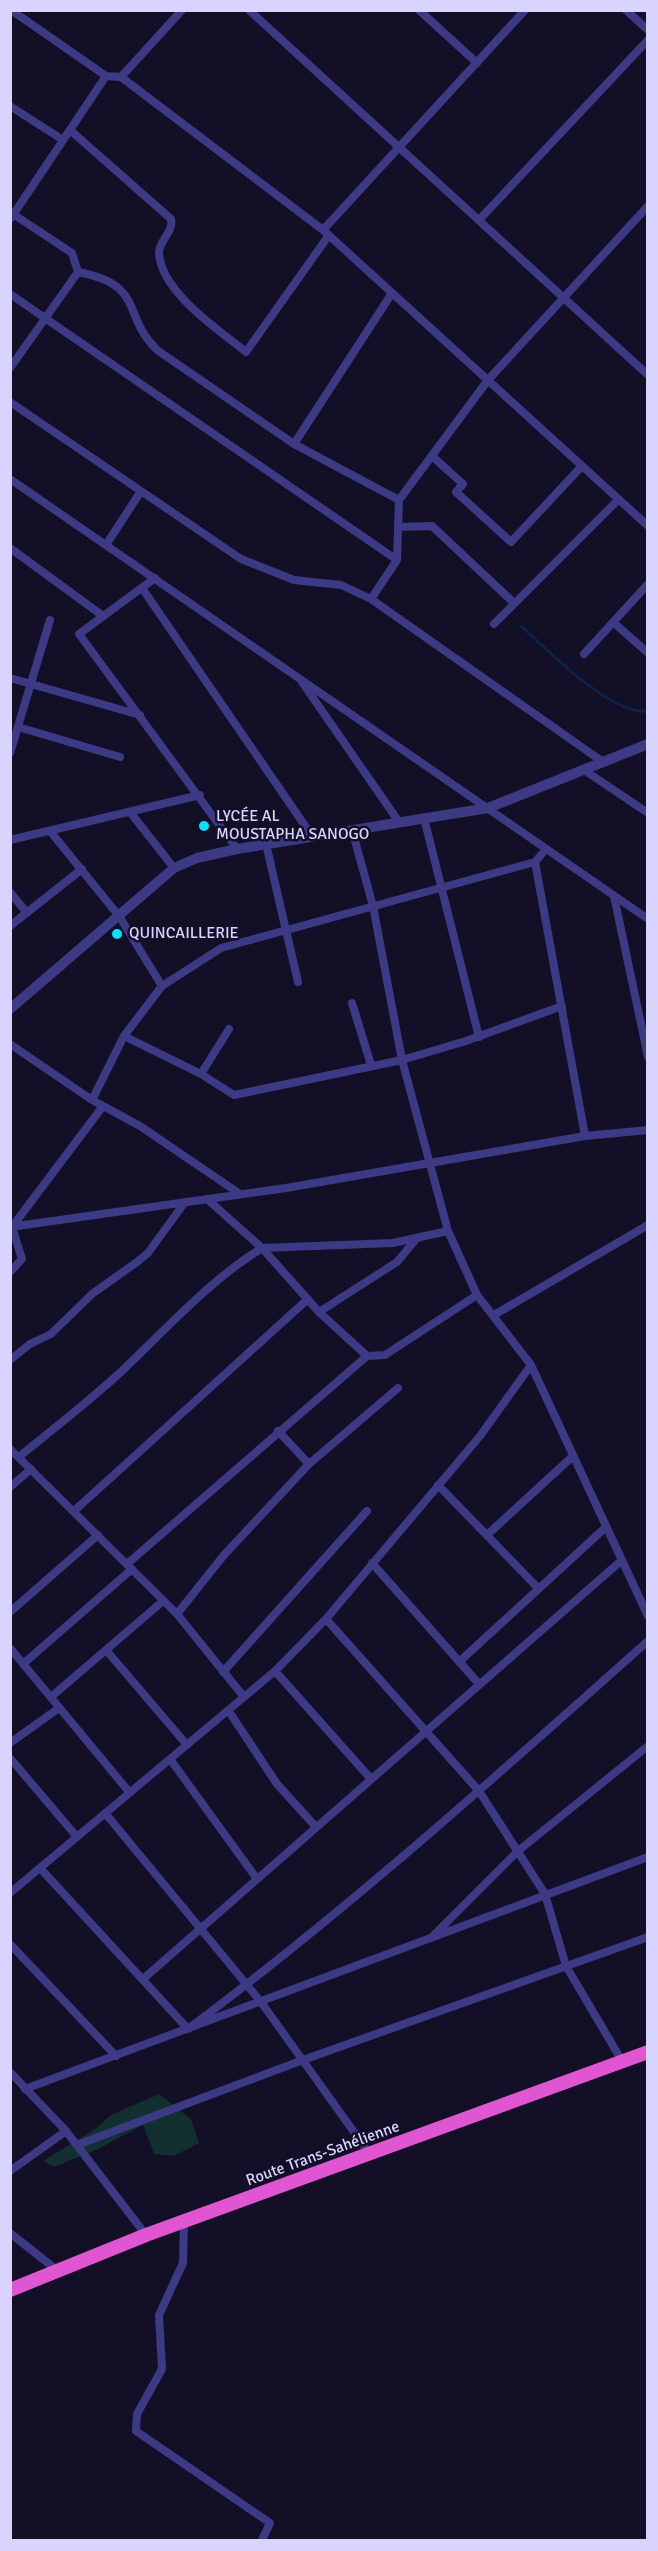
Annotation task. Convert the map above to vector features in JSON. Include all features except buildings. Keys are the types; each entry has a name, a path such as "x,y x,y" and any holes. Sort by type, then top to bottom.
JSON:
{"highway":[{"name":"Route Trans-Sahélienne","path":"10,2290 147,2235 648,2052"}],"street":[{"path":"11,10 25,13 106,76 121,77 326,233 648,526"},
{"path":"121,77 182,10"},
{"path":"249,10 648,375"},
{"path":"419,10 477,63"},
{"path":"70,130 171,219 172,226 159,247 159,256 177,293 186,304 246,352 326,233 399,148 525,10"},
{"path":"626,10 648,30"},
{"path":"479,220 648,39"},
{"path":"78,272 72,253 12,216 106,76"},
{"path":"12,109 63,140"},
{"path":"371,599 397,560 399,500 488,380 646,211"},
{"path":"10,368 78,272"},
{"path":"78,272 100,276 117,287 131,301 144,337 157,350 294,444 399,500"},
{"path":"294,444 392,293"},
{"path":"10,294 397,560"},
{"path":"10,402 242,559 294,580 341,585 371,599 603,762"},
{"path":"432,456 463,484 456,492 511,542 582,466"},
{"path":"10,479 648,919"},
{"path":"106,545 141,491"},
{"path":"494,624 618,500"},
{"path":"398,527 432,526 514,603"},
{"path":"10,548 103,616"},
{"path":"155,578 79,634 200,795 237,849"},
{"path":"584,654 648,584"},
{"path":"142,588 312,836"},
{"path":"10,753 50,620"},
{"path":"613,622 648,653"},
{"path":"298,677 399,822"},
{"path":"10,678 140,715"},
{"path":"18,727 120,758"},
{"path":"10,1009 174,868 197,858 312,836 488,808 648,744"},
{"path":"584,770 648,813"},
{"path":"10,840 200,795"},
{"path":"130,812 174,868"},
{"path":"424,818 479,1037"},
{"path":"352,830 373,906 402,1060 448,1231 477,1295 531,1365 648,1616"},
{"path":"50,831 119,916 162,986"},
{"path":"266,844 298,982"},
{"path":"92,1100 123,1036 162,986 220,948 536,862 546,849"},
{"path":"536,862 585,1136"},
{"path":"10,926 82,869"},
{"path":"10,892 27,913"},
{"path":"614,896 645,1030 648,1057"},
{"path":"352,1003 371,1065"},
{"path":"123,1036 201,1074 234,1095 402,1060 479,1037 562,1006"},
{"path":"201,1074 229,1029"},
{"path":"10,1044 92,1100 140,1126 240,1194"},
{"path":"11,1227 103,1106"},
{"path":"11,1227 429,1165 585,1136 648,1130"},
{"path":"207,1199 262,1248 319,1312 367,1356"},
{"path":"10,1360 30,1344 51,1334 92,1294 148,1253 185,1202"},
{"path":"494,1315 648,1225"},
{"path":"10,1272 22,1259 11,1227"},
{"path":"19,1457 122,1370 173,1320 244,1259 262,1248 393,1243 448,1231"},
{"path":"319,1312 397,1262 417,1238"},
{"path":"23,1664 278,1431 367,1356 385,1355 477,1295"},
{"path":"74,1511 308,1299"},
{"path":"10,1893 275,1671 326,1619 480,1436 531,1365"},
{"path":"177,1614 224,1555 309,1464 398,1388"},
{"path":"278,1431 309,1464"},
{"path":"10,1449 177,1614 244,1697"},
{"path":"487,1535 573,1456"},
{"path":"10,1487 31,1469"},
{"path":"438,1485 538,1588"},
{"path":"224,1672 367,1511"},
{"path":"459,1662 606,1527"},
{"path":"10,1612 98,1535"},
{"path":"143,1979 622,1560"},
{"path":"372,1563 478,1684"},
{"path":"51,1697 163,1601"},
{"path":"326,1619 479,1791 546,1894 566,1966 622,2061"},
{"path":"188,2029 246,1986 479,1791 648,1641"},
{"path":"10,1648 130,1793"},
{"path":"105,1650 187,1745"},
{"path":"275,1671 371,1779"},
{"path":"10,1743 59,1708"},
{"path":"228,1710 277,1784 316,1827"},
{"path":"429,1940 518,1851 648,1746"},
{"path":"10,1758 77,1837"},
{"path":"170,1759 257,1879"},
{"path":"105,1813 261,2002 369,2153"},
{"path":"25,2089 648,1857"},
{"path":"40,1868 188,2029"},
{"path":"77,2145 303,2060 648,1937"},
{"path":"10,1944 116,2056"},
{"path":"12,2077 66,2131 147,2235"},
{"path":"10,2170 66,2131"},
{"path":"184,2222 183,2263 159,2315 162,2369 137,2414 136,2431 270,2523 262,2541"},
{"path":"10,2233 58,2271"}],"green space":[{"path":"159,2094 191,2119 199,2143 174,2156 154,2154 143,2125 98,2149 54,2167 43,2161 95,2129 111,2115"}],"waterway":[{"path":"521,626 563,665 599,693 633,710 648,711"}],"place":[{"name":"LYCÉE AL MOUSTAPHA SANOGO","path":"204,826"},
{"name":"QUINCAILLERIE","path":"117,934"}]}
